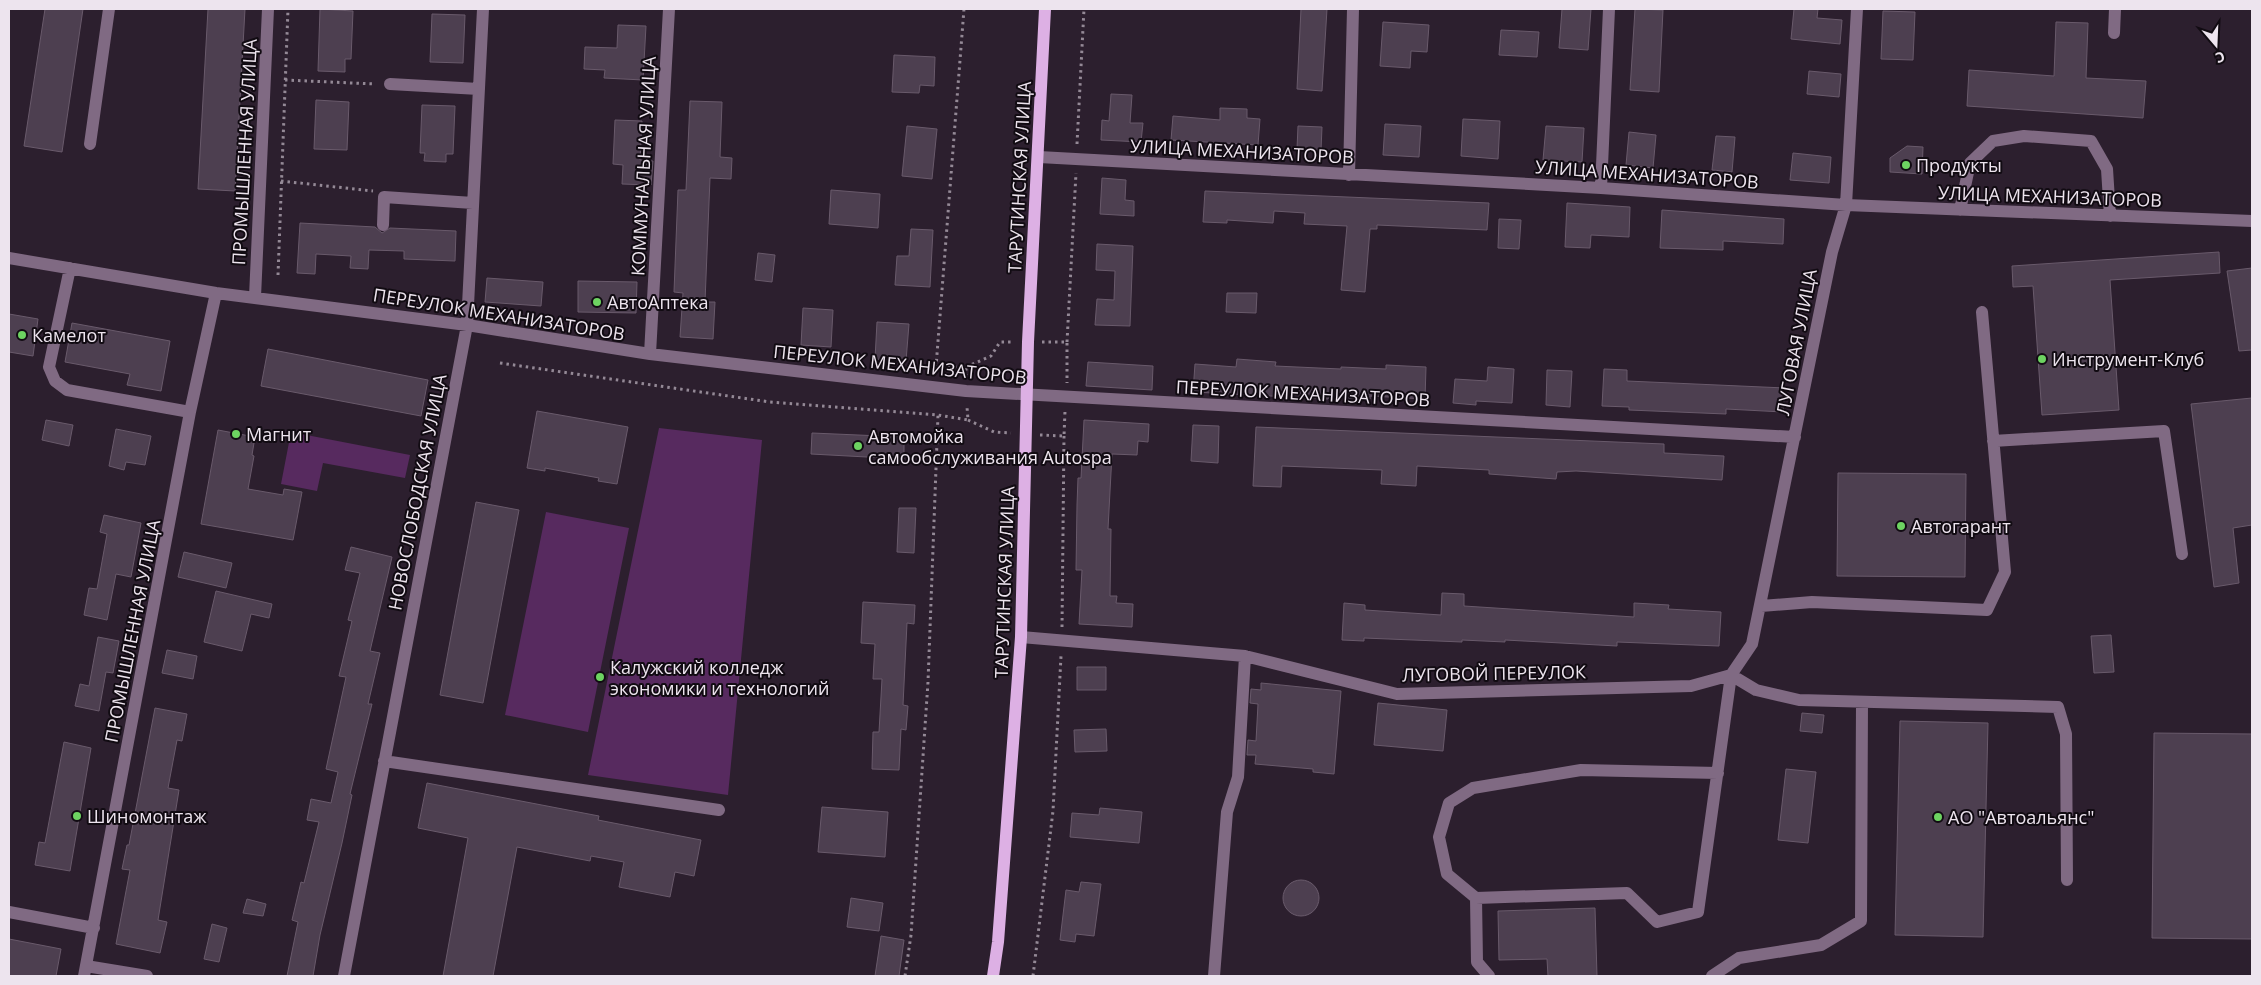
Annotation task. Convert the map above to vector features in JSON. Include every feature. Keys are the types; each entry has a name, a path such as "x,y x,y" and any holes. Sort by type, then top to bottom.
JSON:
{"main road":[{"name":"ТАРУТИНСКАЯ УЛИЦА","path":"993,976 998,942 1021,637 1029,333 1045,9"}],"street":[{"path":"90,144 110,9"},
{"name":"ПРОМЫШЛЕННАЯ УЛИЦА","path":"254,297 268,9"},
{"name":"НОВОСЛОБОДСКАЯ УЛИЦА","path":"344,976 467,325 483,9"},
{"name":"КОММУНАЛЬНАЯ УЛИЦА","path":"650,354 669,9"},
{"path":"1349,175 1353,9"},
{"path":"1601,188 1609,9"},
{"name":"ЛУГОВАЯ УЛИЦА","path":"1731,675 1752,644 1832,252 1846,205 1857,9"},
{"path":"2114,33 2115,9"},
{"path":"390,84 479,89"},
{"path":"1960,210 1970,163 1993,141 2024,136 2091,141 2107,169 2110,216"},
{"name":"УЛИЦА МЕХАНИЗАТОРОВ","path":"1039,157 1601,188 1846,205 2252,221"},
{"path":"383,225 384,198 473,203"},
{"name":"ПЕРЕУЛОК МЕХАНИЗАТОРОВ","path":"9,258 216,293 467,325 650,354 966,391 1028,396 1795,437"},
{"path":"70,268 49,367 55,380 67,390 190,412"},
{"name":"ПРОМЫШЛЕННАЯ УЛИЦА","path":"85,971 190,412 216,293"},
{"path":"1761,606 1812,602 1988,610 2005,572 1982,312"},
{"path":"1993,441 2164,431 2182,554"},
{"name":"ЛУГОВОЙ ПЕРЕУЛОК","path":"1021,637 1245,656 1397,694 1691,686 1731,675"},
{"path":"1214,976 1227,812 1238,777 1245,656"},
{"path":"1718,773 1581,770 1473,788 1449,803 1439,837 1447,874 1476,898 1627,893 1657,922 1698,912 1718,773 1731,675 1756,690 1799,700 2058,707 2066,734 2067,880"},
{"path":"1712,976 1739,958 1821,945 1861,921 1862,702"},
{"path":"384,761 719,810"},
{"path":"1476,898 1477,962 1489,976"},
{"path":"9,912 94,928"},
{"path":"85,971 147,976"}],"path":[{"path":"278,275 288,9"},
{"path":"500,364 770,402 938,415 968,420 966,367 936,367 964,9"},
{"path":"285,80 390,84"},
{"path":"281,181 370,189 384,198"},
{"path":"905,976 912,935 928,682 938,415"},
{"path":"1034,976 1052,810 1061,641 1064,436"}],"shaded area":[{"path":"659,428 762,440 728,795 588,775"},
{"path":"291,432 410,455 405,478 323,463 317,491 281,484"},
{"path":"546,512 629,528 588,732 505,715"}],"building":[{"path":"45,9 83,9 62,152 24,146"},
{"path":"208,9 245,9 235,191 198,189"},
{"path":"320,9 353,11 351,59 345,59 345,72 318,71"},
{"path":"1301,9 1327,9 1322,91 1297,89"},
{"path":"1562,9 1591,9 1588,50 1559,48"},
{"path":"1635,9 1663,10 1659,92 1630,90"},
{"path":"1794,9 1818,9 1817,18 1842,20 1840,44 1791,39"},
{"path":"1883,11 1915,12 1913,60 1881,59"},
{"path":"432,14 465,15 463,63 430,62"},
{"path":"1383,22 1429,25 1427,52 1411,51 1410,68 1380,66"},
{"path":"2056,22 2088,23 2086,78 2146,81 2143,118 1967,106 1969,70 2054,76"},
{"path":"618,25 646,26 643,80 604,78 605,70 584,69 585,47 617,48"},
{"path":"1501,30 1539,32 1537,57 1499,55"},
{"path":"894,55 935,57 934,86 920,85 919,93 892,92"},
{"path":"1809,71 1841,74 1839,97 1807,94"},
{"path":"1111,94 1132,95 1130,123 1143,123 1141,142 1101,140 1102,120 1109,121"},
{"path":"316,100 349,102 347,150 314,149"},
{"path":"690,101 722,102 720,157 732,158 731,179 710,178 705,302 715,302 713,339 680,337 683,293 674,292 678,190 686,190"},
{"path":"422,105 455,106 453,154 446,154 446,162 424,161 425,153 420,153"},
{"path":"1220,108 1247,109 1247,118 1260,119 1258,145 1171,140 1173,116 1220,120"},
{"path":"1463,119 1500,121 1498,159 1461,156"},
{"path":"615,120 642,121 640,160 653,161 651,185 622,184 623,165 613,164"},
{"path":"1385,124 1421,126 1419,157 1383,155"},
{"path":"907,126 937,129 932,179 902,176"},
{"path":"1298,126 1322,127 1321,150 1297,149"},
{"path":"1546,126 1584,128 1582,162 1543,160"},
{"path":"1629,132 1656,135 1653,168 1626,165"},
{"path":"1716,136 1735,137 1732,172 1712,170"},
{"name":"Продукты","path":"1907,146 1923,147 1922,174 1890,172 1890,158"},
{"path":"1793,153 1831,157 1829,183 1790,180"},
{"path":"1102,178 1126,180 1125,200 1134,201 1134,216 1100,214"},
{"path":"831,190 880,194 878,228 829,224"},
{"path":"1205,191 1489,203 1487,230 1377,225 1377,229 1370,229 1365,292 1341,290 1347,226 1304,224 1305,213 1274,211 1273,223 1227,220 1227,223 1203,222"},
{"path":"1567,203 1630,207 1629,237 1591,235 1590,248 1565,247"},
{"path":"1662,210 1784,219 1783,244 1723,241 1723,250 1660,248"},
{"path":"1499,219 1521,220 1519,249 1498,248"},
{"path":"300,223 375,227 382,233 390,228 456,231 455,261 404,259 404,251 369,250 368,269 350,268 351,256 316,254 315,274 297,273"},
{"path":"911,229 933,230 930,287 895,285 897,256 909,256"},
{"path":"1097,244 1133,246 1130,326 1095,325 1097,299 1114,300 1115,271 1096,270"},
{"path":"2219,252 2220,273 2110,280 2119,410 2042,415 2033,286 2013,287 2012,266"},
{"path":"758,253 775,255 772,282 755,280"},
{"path":"2252,268 2252,350 2239,351 2227,271"},
{"path":"487,278 543,282 541,306 485,302"},
{"path":"578,281 637,282 636,313 578,312"},
{"path":"1227,293 1257,293 1256,313 1226,312"},
{"path":"803,308 833,310 831,347 801,345"},
{"name":"Камелот","path":"9,314 38,319 33,356 9,352"},
{"path":"877,322 909,324 906,361 875,359"},
{"path":"72,323 170,341 161,391 127,385 130,374 65,362"},
{"path":"268,349 428,380 421,416 261,386"},
{"path":"1237,359 1276,362 1275,366 1341,369 1341,367 1386,369 1386,365 1426,367 1425,399 1370,396 1370,399 1329,397 1328,399 1193,392 1195,364 1236,367"},
{"path":"1088,362 1153,366 1152,390 1086,386"},
{"path":"1488,367 1514,369 1512,403 1476,401 1476,405 1453,403 1455,379 1487,381"},
{"path":"1604,369 1627,370 1627,381 1785,388 1783,412 1726,409 1726,414 1629,410 1629,407 1602,406"},
{"path":"1547,370 1572,371 1570,407 1546,405"},
{"path":"2252,398 2252,525 2233,528 2239,583 2214,587 2191,404"},
{"path":"537,411 628,427 617,484 598,481 599,478 545,468 545,471 527,468"},
{"path":"46,420 73,425 69,446 42,440"},
{"path":"1084,420 1149,424 1148,442 1138,441 1137,455 1112,454 1108,529 1111,529 1110,596 1117,596 1116,603 1133,604 1132,627 1079,624 1082,570 1076,570 1077,505 1078,478 1081,478"},
{"path":"1193,425 1219,426 1218,463 1191,461"},
{"path":"1256,427 1664,444 1664,453 1724,456 1722,480 1576,471 1557,472 1556,479 1489,474 1489,470 1417,466 1416,486 1381,484 1382,470 1282,466 1281,487 1253,486"},
{"path":"116,429 151,436 145,465 126,462 124,470 109,466"},
{"path":"218,430 255,437 252,455 254,456 248,489 283,495 284,489 302,492 293,540 201,524"},
{"name":"Автомойка самообслуживания Autospa","path":"812,433 904,437 904,459 811,454"},
{"path":"1838,473 1966,474 1965,577 1837,576"},
{"path":"476,502 519,510 483,703 440,695"},
{"path":"899,508 916,508 914,553 897,552"},
{"path":"104,515 141,523 131,577 116,574 107,620 84,615 89,588 97,589 107,534 100,532"},
{"path":"351,547 392,557 370,651 380,653 368,704 372,704 350,794 352,795 320,935 313,976 287,976 298,922 292,920 301,882 304,883 319,822 307,820 311,799 331,803 338,772 326,769 346,677 339,676 352,621 348,620 360,573 345,570"},
{"path":"184,552 232,563 226,588 178,577"},
{"path":"216,591 272,604 269,618 251,614 242,651 204,642"},
{"path":"1442,593 1464,594 1464,606 1634,617 1634,603 1669,605 1668,609 1721,612 1719,646 1617,642 1617,646 1505,640 1505,642 1462,640 1462,642 1364,638 1364,641 1342,640 1344,603 1365,605 1365,610 1441,615"},
{"path":"863,602 915,605 914,624 907,623 903,705 908,706 906,730 901,729 899,770 872,769 873,732 879,732 882,679 873,679 875,644 861,643"},
{"path":"2111,635 2114,672 2094,673 2091,636"},
{"path":"98,637 119,641 113,673 106,672 99,711 75,706 80,684 89,686"},
{"path":"167,650 197,656 193,679 162,673"},
{"path":"1077,667 1106,667 1106,690 1077,690"},
{"path":"1261,683 1341,691 1334,774 1313,772 1313,769 1255,764 1256,755 1247,755 1248,740 1256,741 1258,704 1250,703 1251,689 1261,690"},
{"path":"1378,703 1447,710 1443,751 1374,745"},
{"path":"155,708 187,714 182,741 177,740 168,788 179,790 158,920 167,922 160,953 116,944 130,870 122,869 127,845 129,845"},
{"path":"1802,713 1824,715 1822,733 1800,731"},
{"path":"1900,721 1988,723 1983,937 1895,935"},
{"path":"1106,729 1107,751 1075,752 1074,730"},
{"path":"2154,733 2252,734 2252,939 2152,938"},
{"path":"64,742 91,748 70,871 35,865 39,842 45,843"},
{"path":"1786,769 1816,772 1808,843 1778,840"},
{"path":"427,783 599,816 598,820 701,840 694,876 675,872 670,897 619,887 624,862 591,856 590,861 517,847 493,976 443,976 468,838 418,828"},
{"path":"822,807 888,812 885,857 818,852"},
{"path":"1100,808 1142,812 1139,843 1070,837 1072,813 1099,815"},
{"path":"1301,880 1308,881 1314,885 1318,891 1318,905 1314,911 1308,915 1301,916 1294,915 1288,911 1284,905 1283,898 1284,891 1288,885 1294,881"},
{"path":"1081,882 1101,884 1094,936 1076,934 1075,942 1060,940 1066,890 1079,892"},
{"path":"851,898 883,903 879,931 847,927"},
{"path":"247,899 266,904 263,916 243,913"},
{"path":"1595,908 1597,976 1548,976 1547,959 1499,960 1498,911"},
{"path":"212,924 227,928 219,962 204,959"},
{"path":"881,936 904,940 899,976 875,976"},
{"path":"9,939 61,949 56,976 9,976"}],"place":[{"name":"Продукты","path":"1906,165"},
{"name":"АвтоАптека","path":"597,302"},
{"name":"Камелот","path":"22,335"},
{"name":"Инструмент-Клуб","path":"2042,359"},
{"name":"Магнит","path":"236,434"},
{"name":"Автомойка самообслуживания Autospa","path":"858,446"},
{"name":"Автогарант","path":"1901,526"},
{"name":"Калужский колледж экономики и технологий","path":"600,677"},
{"name":"Шиномонтаж","path":"77,816"},
{"name":"АО \"Автоальянс\"","path":"1938,817"}]}
